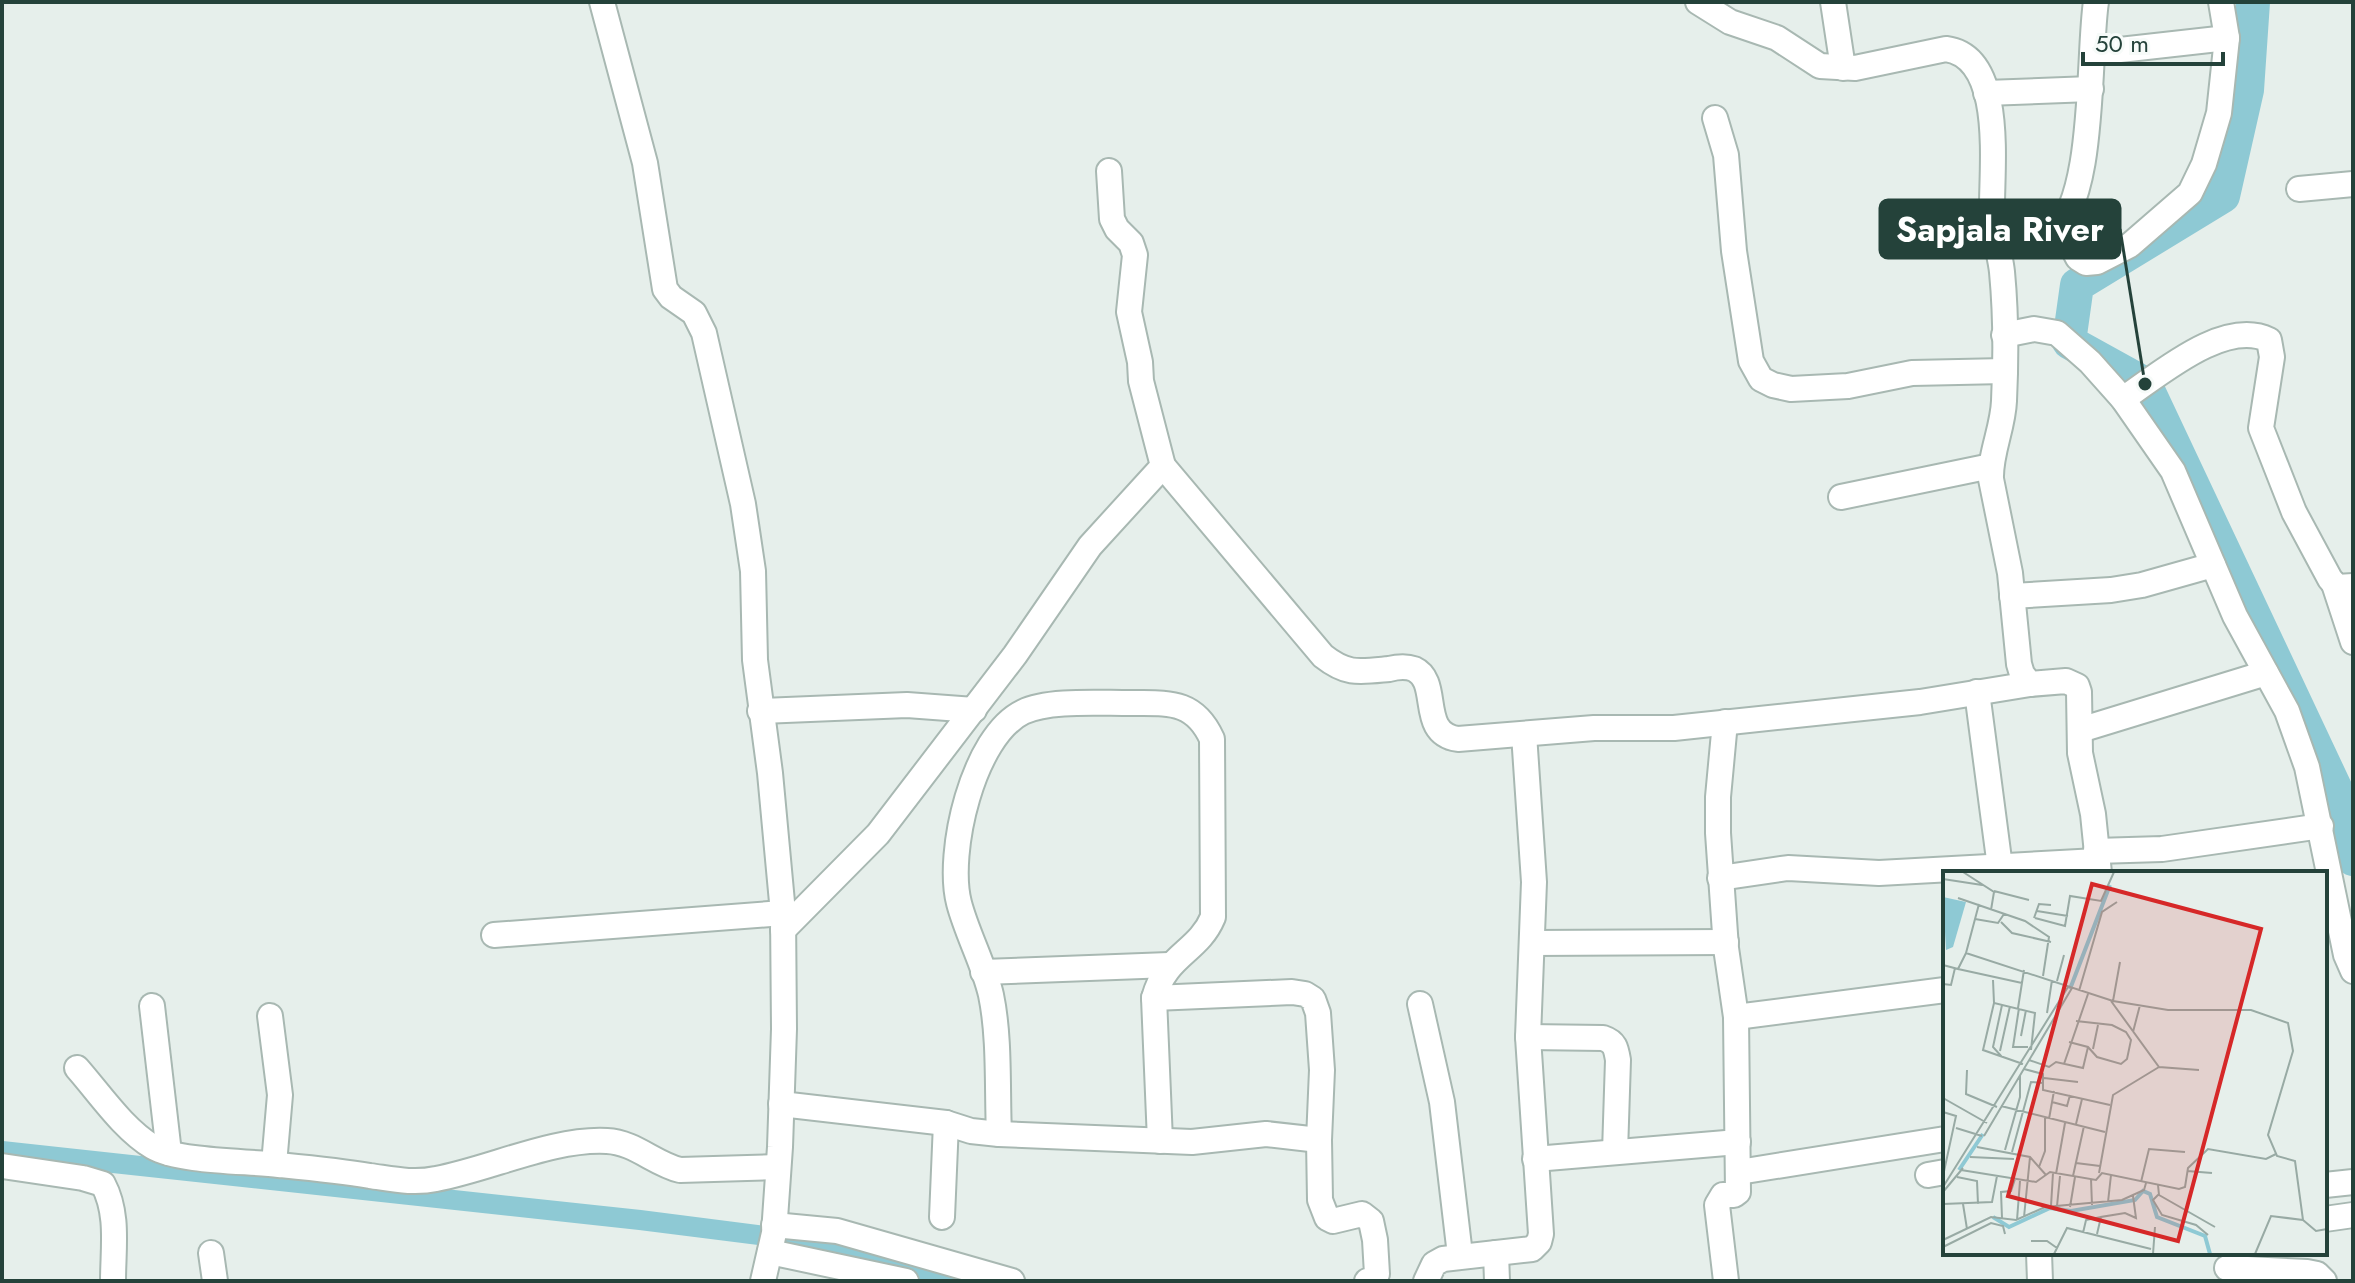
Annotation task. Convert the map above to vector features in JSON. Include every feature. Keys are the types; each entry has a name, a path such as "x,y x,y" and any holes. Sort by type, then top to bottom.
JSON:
{"street":[{"path":"602,2 645,163 665,289 694,313 704,333 743,504 753,571 755,660 770,773 783,922 778,1167 772,1239 763,1281"},
{"path":"1698,2 1730,22 1777,38 1820,66 1855,68 1946,49 1967,56 1977,69 1986,93 1993,140 1992,212 2003,290 2005,371 2002,421 1991,466 2012,596 2019,664 2030,684"},
{"path":"1833,2 1843,68"},
{"path":"1997,244 2035,239 2053,232 2066,217 2083,162 2096,2"},
{"path":"2060,224 2078,258 2086,263 2097,262 2130,245 2190,193 2204,164 2219,113 2227,38 2221,2"},
{"path":"2093,53 2227,38"},
{"path":"1986,93 2091,89"},
{"path":"1715,118 1726,155 1734,251 1751,361 1761,379 1791,389 1848,386 1923,372 2005,371"},
{"path":"1109,171 1112,219 1131,243 1135,255 1129,312 1141,381 1163,466 1323,656 1337,667 1362,672 1401,667 1413,669 1423,676 1434,720 1448,737 1594,728 1674,728 1844,711 2066,681 2077,686 2080,753 2093,814 2098,862"},
{"path":"2299,189 2353,184"},
{"path":"2004,335 2034,329 2057,333 2090,362 2137,389 2235,616 2287,711 2307,767 2321,826 2326,871"},
{"path":"2137,389 2202,347 2233,335 2255,335 2269,340 2272,357 2261,428 2294,512 2343,585 2353,642"},
{"path":"494,935 783,922 878,834 974,710 1090,546 1163,466"},
{"path":"1841,497 1991,466"},
{"path":"2012,596 2111,590 2142,585 2213,565"},
{"path":"2080,730 2266,673"},
{"path":"1977,692 2000,867"},
{"path":"999,1134 990,992 959,901 955,872 956,846 979,764 992,740 1009,721 1025,710 1068,703 1170,704 1190,710 1204,722 1212,739 1213,917 1208,930 1169,965 1158,982 1154,998 1160,1141"},
{"path":"760,711 907,705 974,710"},
{"path":"1725,722 1718,797 1720,878 1736,1017 1739,1172 1738,1192 1723,1195 1717,1205 1726,1281"},
{"path":"1426,1281 1434,1264 1460,1255 1532,1249 1539,1242 1541,1234 1528,1037 1534,882 1524,734"},
{"path":"1720,878 1788,868 1879,873 2098,862 2321,826"},
{"path":"2327,878 2332,922 2342,964"},
{"path":"1532,943 1726,942"},
{"path":"983,972 1169,965"},
{"path":"1736,1017 1943,990"},
{"path":"1154,998 1292,992 1313,999 1318,1013 1322,1070 1320,1200 1327,1218 1333,1221 1362,1214 1371,1221 1377,1274 1367,1281"},
{"path":"1420,1004 1442,1102 1460,1255"},
{"path":"152,1006 169,1153"},
{"path":"270,1016 280,1095 274,1164"},
{"path":"1528,1037 1603,1038 1612,1041 1618,1060 1615,1152"},
{"path":"77,1068 132,1131 154,1148 169,1153 414,1182 592,1141 611,1141 629,1146 665,1166 680,1170 778,1167"},
{"path":"781,1104 946,1123 971,1131 999,1134 1192,1142 1266,1134 1319,1140"},
{"path":"942,1217 946,1123"},
{"path":"1739,1172 1943,1139"},
{"path":"1535,1159 1738,1142"},
{"path":"2,1166 103,1184 111,1199 114,1222 113,1281"},
{"path":"2327,1185 2353,1182"},
{"path":"2327,1219 2353,1215"},
{"path":"772,1239 837,1231 1012,1281"},
{"path":"772,1239 906,1281"},
{"path":"211,1253 215,1281"},
{"path":"1496,1253 1497,1281"},
{"path":"2039,1255 2040,1281"},
{"path":"2227,1267 2307,1272 2317,1274 2324,1281"}],"waterway":[{"path":"2253,2 2247,90 2223,196 2077,285 2069,342 2145,384 2346,811 2353,859"},
{"path":"2,1151 640,1220 829,1244 964,1281"}],"place":[{"name":"Sapjala River","path":"2145,384"}]}
